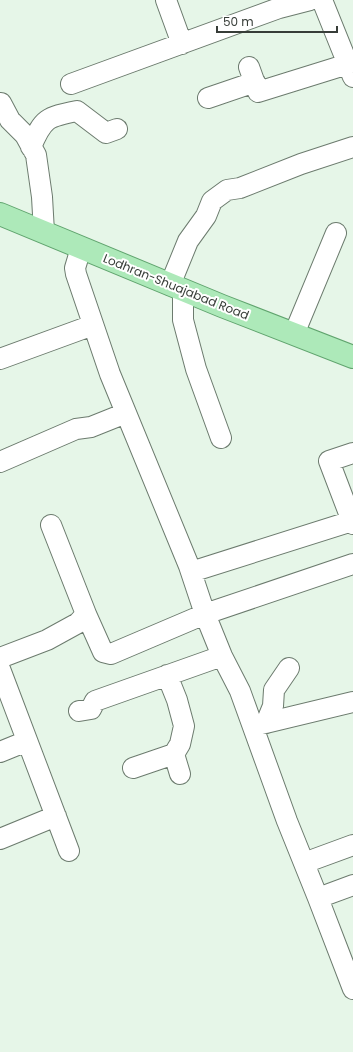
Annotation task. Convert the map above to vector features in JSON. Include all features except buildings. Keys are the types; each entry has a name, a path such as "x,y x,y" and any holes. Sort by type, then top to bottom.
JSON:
{"main road":[{"name":"Lodhran-Shuajabad Road","path":"0,214 176,287 353,357"}],"street":[{"path":"166,0 182,44"},
{"path":"71,84 279,8 310,0"},
{"path":"208,98 252,75 258,92 350,71 322,0"},
{"path":"1,103 10,120 25,135 36,155 42,197 44,232"},
{"path":"32,147 38,130 47,119 77,111 106,133 117,129"},
{"path":"221,438 196,369 176,287 188,242 206,216 212,201 227,190 240,188 301,164 353,147"},
{"path":"294,334 336,233"},
{"path":"81,248 75,268 76,274 110,374 191,572 205,614 222,656 259,725 287,821 352,984"},
{"path":"0,359 93,325"},
{"path":"0,462 76,429 91,427 126,413"},
{"path":"191,572 352,522 328,461 353,452"},
{"path":"51,525 86,614 103,652 111,654 205,614 353,564"},
{"path":"0,658 47,640 78,623 86,614"},
{"path":"79,711 91,709 95,701 222,656"},
{"path":"259,725 273,706 274,690 289,668"},
{"path":"0,669 69,851"},
{"path":"133,768 174,754 180,744 184,726 168,675"},
{"path":"259,725 353,702"},
{"path":"0,752 27,741"},
{"path":"174,754 180,774"},
{"path":"0,839 56,816"},
{"path":"304,863 353,845"},
{"path":"318,898 353,885"}]}
